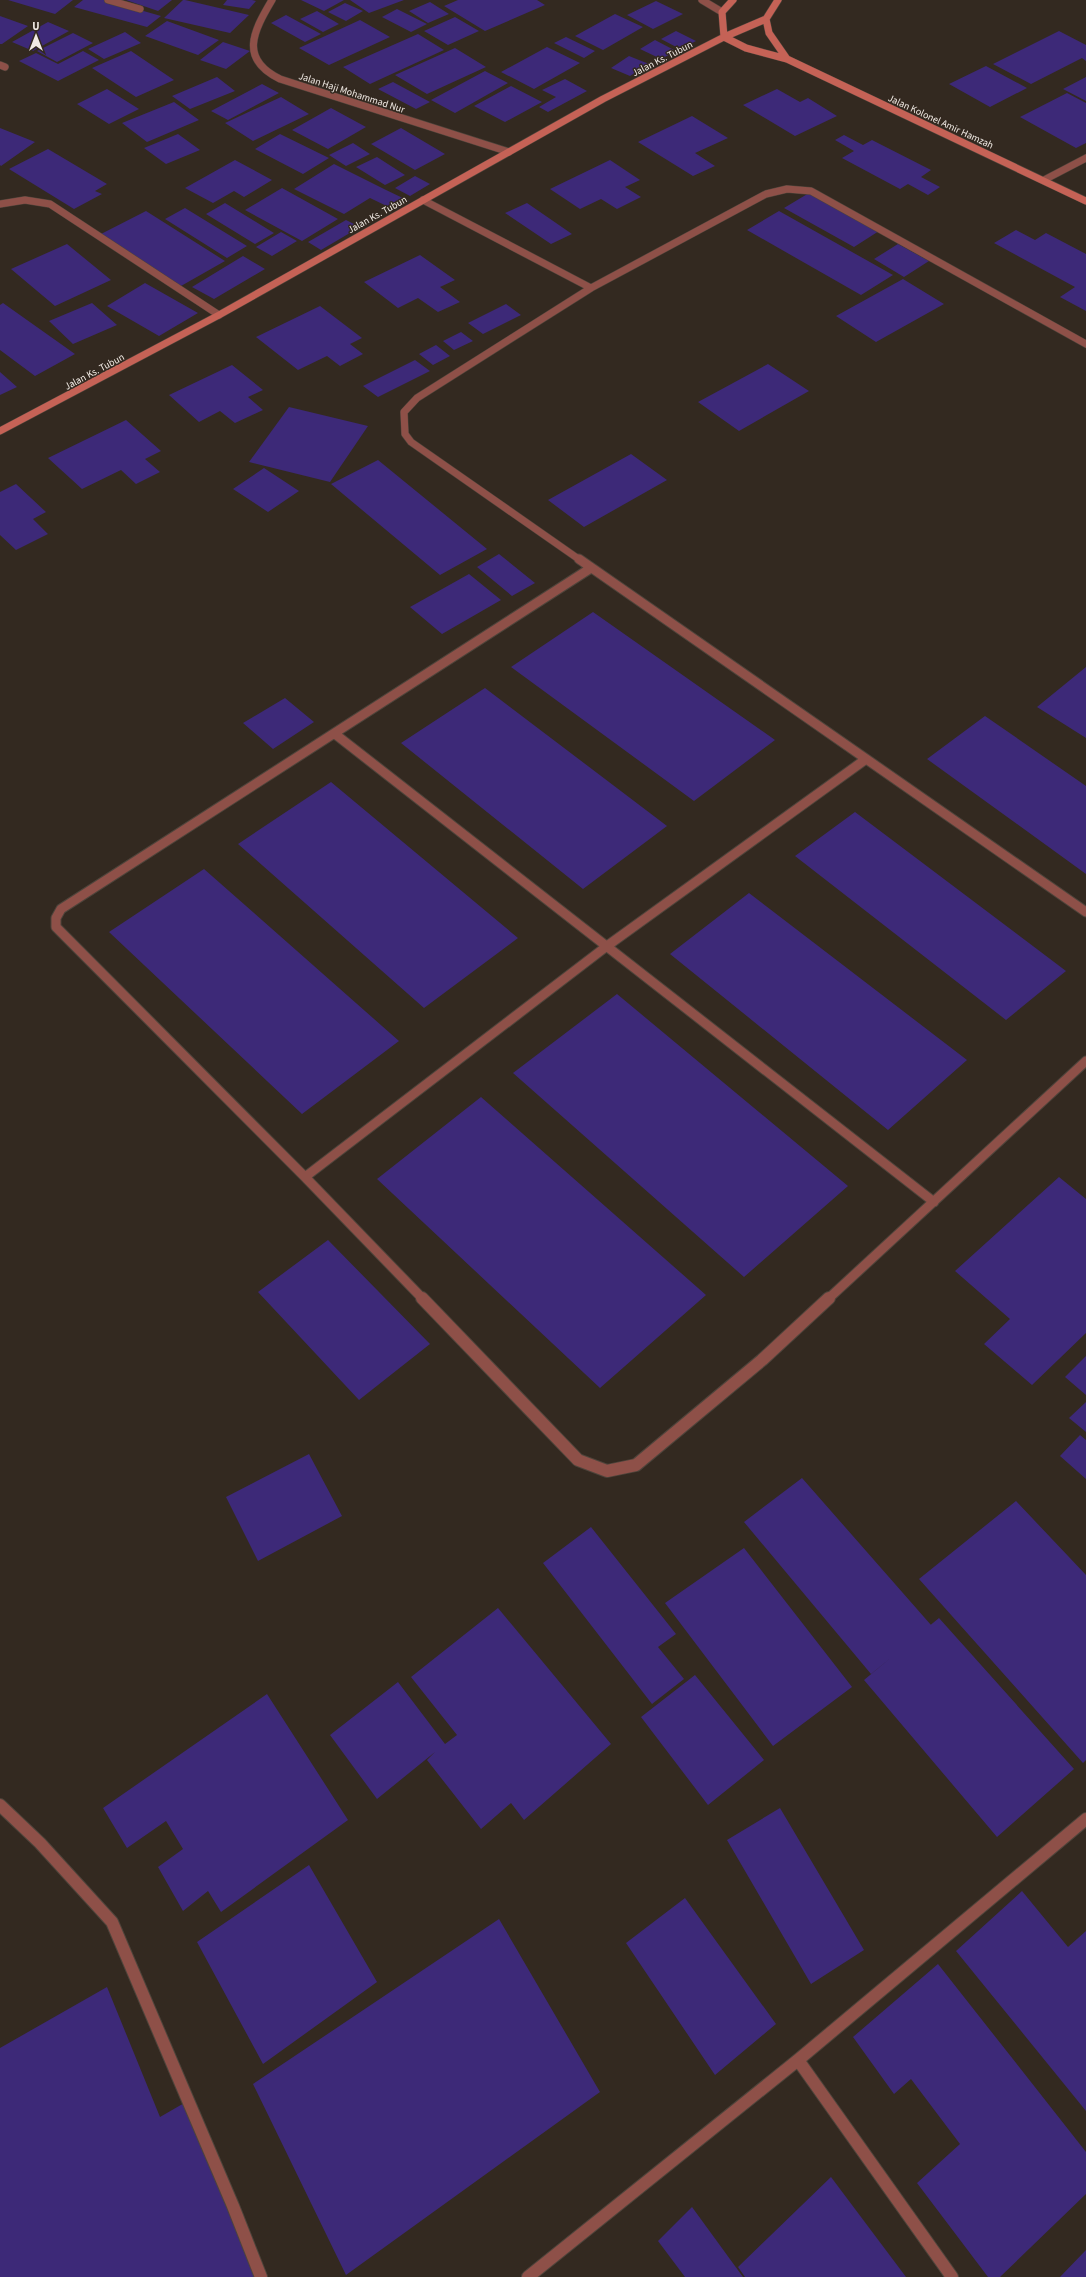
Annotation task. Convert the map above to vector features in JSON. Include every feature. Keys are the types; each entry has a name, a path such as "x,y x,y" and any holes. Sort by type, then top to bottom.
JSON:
{"street":[{"path":"108,0 140,9"},
{"name":"Jalan Haji Mohammad Nur","path":"272,0 255,30 254,55 261,68 280,79 509,152"},
{"path":"702,0 722,12"},
{"path":"724,37 722,12 733,0"},
{"path":"778,0 766,19 769,33 787,59"},
{"name":"Jalan Ks. Tubun","path":"0,431 18,423 219,315 603,99 724,37 766,19"},
{"name":"Jalan Kolonel Amir Hamzah","path":"724,37 751,50 787,59 1086,201"},
{"path":"1044,180 1086,158"},
{"path":"1086,344 812,191 800,189 776,190 592,288 417,398 404,412 403,422 405,434 411,442 1086,912"},
{"path":"0,204 8,201 26,200 50,204 219,315"},
{"path":"423,200 592,288"},
{"path":"591,568 61,909 56,918 56,927 305,1177 578,1460 607,1471 636,1465 762,1360 1086,1060"},
{"path":"335,734 934,1202"},
{"path":"305,1177 607,946 866,759"},
{"path":"0,1805 40,1843 112,1922 234,2206 261,2277"},
{"path":"528,2277 798,2060 1086,1819"},
{"path":"798,2060 952,2277"}],"building":[{"path":"8,0 73,0 55,14"},
{"path":"83,0 105,0 161,16 147,27 74,7"},
{"path":"126,0 172,0 158,11"},
{"path":"183,0 249,15 230,33 164,18"},
{"path":"227,0 256,1 249,9 223,5"},
{"path":"301,0 344,0 324,11"},
{"path":"350,0 404,0 369,13"},
{"path":"458,0 537,0 545,5 485,31 444,6"},
{"path":"656,1 683,14 653,29 627,15"},
{"path":"430,2 449,14 428,23 409,11"},
{"path":"345,3 363,11 346,21 328,12"},
{"path":"397,9 427,24 411,32 382,17"},
{"path":"317,11 339,24 323,32 300,19"},
{"path":"615,14 643,27 603,50 575,36"},
{"path":"286,15 321,34 305,42 271,23"},
{"path":"0,16 28,26 0,44"},
{"path":"455,17 479,31 448,45 424,31"},
{"path":"360,20 390,37 329,65 299,48"},
{"path":"167,21 219,40 198,55 145,36"},
{"path":"48,22 69,31 33,51 12,42"},
{"path":"676,31 696,41 680,49 661,39"},
{"path":"1059,31 1086,45 1086,61 1082,58 1031,84 993,64"},
{"path":"125,32 141,43 104,59 88,49"},
{"path":"73,33 93,43 57,62 37,51"},
{"path":"418,34 444,50 370,84 343,67"},
{"path":"566,37 595,51 584,58 554,43"},
{"path":"655,40 676,51 661,59 640,49"},
{"path":"223,42 250,51 226,69 200,60"},
{"path":"547,47 580,63 534,89 501,72"},
{"path":"455,48 486,67 427,94 395,75"},
{"path":"83,51 99,60 58,81 19,61 36,53 58,64"},
{"path":"131,51 174,80 136,97 92,68"},
{"path":"629,56 649,64 630,76 611,68"},
{"path":"986,66 1027,88 990,107 949,84"},
{"path":"485,71 508,83 455,113 431,100"},
{"path":"217,77 235,91 190,109 172,96"},
{"path":"1086,77 1086,101 1063,89"},
{"path":"565,79 587,91 548,112 539,107 556,97 542,90"},
{"path":"393,82 430,102 416,109 378,89"},
{"path":"262,84 279,93 228,120 211,111"},
{"path":"511,86 542,102 505,122 474,106"},
{"path":"107,89 139,109 109,124 77,104"},
{"path":"777,89 800,102 808,98 837,116 795,136 743,105"},
{"path":"1067,93 1086,103 1086,143 1076,148 1020,117"},
{"path":"281,97 309,114 253,141 225,123"},
{"path":"174,102 199,120 147,142 122,123"},
{"path":"331,108 366,127 328,149 292,130"},
{"path":"692,116 728,138 695,153 715,166 693,176 638,142"},
{"path":"0,128 35,142 1,166 0,165"},
{"path":"401,128 445,154 415,170 371,144"},
{"path":"178,134 200,150 166,164 144,148"},
{"path":"280,134 329,158 303,174 255,149"},
{"path":"844,135 863,145 872,140 931,170 921,177 940,187 928,195 908,184 900,189 842,158 854,151 835,140"},
{"path":"353,143 370,154 346,166 329,155"},
{"path":"48,149 107,184 95,191 102,194 74,209 9,169"},
{"path":"377,157 405,175 385,185 356,167"},
{"path":"235,160 272,180 244,197 234,191 213,203 185,188"},
{"path":"610,160 640,180 625,187 641,197 617,209 601,199 580,209 550,189"},
{"path":"334,164 409,201 395,210 370,198 344,214 294,189"},
{"path":"415,176 430,184 410,196 395,188"},
{"path":"282,188 338,219 302,241 245,210"},
{"path":"809,193 879,231 854,247 784,208"},
{"path":"225,203 274,233 255,244 206,214"},
{"path":"527,203 572,234 551,244 505,213"},
{"path":"185,208 247,246 227,258 165,219"},
{"path":"146,211 225,261 181,286 101,234"},
{"path":"779,211 893,275 861,295 747,230"},
{"path":"346,220 360,227 321,250 308,242"},
{"path":"1016,230 1035,240 1046,233 1086,254 1086,311 1060,297 1075,287 994,243"},
{"path":"281,232 297,241 272,256 256,247"},
{"path":"67,244 111,280 55,306 11,269"},
{"path":"898,244 929,261 904,277 874,259"},
{"path":"420,255 455,280 440,287 460,302 438,312 418,298 398,308 364,282"},
{"path":"243,256 265,269 214,299 192,287"},
{"path":"903,279 944,304 876,342 836,316"},
{"path":"145,283 198,313 159,336 107,306"},
{"path":"3,303 75,354 35,376 0,350 0,305"},
{"path":"92,303 117,325 73,344 49,321"},
{"path":"506,304 521,315 483,334 468,323"},
{"path":"320,306 362,338 350,344 363,354 340,366 327,356 298,370 256,337"},
{"path":"461,332 473,341 454,350 443,341"},
{"path":"436,345 450,356 433,365 419,354"},
{"path":"415,360 430,371 378,397 363,386"},
{"path":"768,364 809,391 739,431 698,402"},
{"path":"232,365 263,390 248,397 263,410 235,423 220,411 199,422 169,395"},
{"path":"0,372 17,387 0,395"},
{"path":"289,407 368,426 330,482 249,462"},
{"path":"126,420 161,451 145,459 160,472 136,484 121,470 82,489 48,458"},
{"path":"631,454 667,480 584,527 548,500"},
{"path":"378,460 487,549 440,575 331,484"},
{"path":"264,468 299,491 268,512 233,489"},
{"path":"16,484 46,512 33,519 48,534 16,550 0,535 0,492"},
{"path":"499,554 535,583 512,596 477,567"},
{"path":"469,574 501,600 442,634 410,607"},
{"path":"593,612 775,740 694,801 511,667"},
{"path":"1086,667 1086,738 1037,707"},
{"path":"485,688 667,826 583,889 401,743"},
{"path":"285,698 314,722 273,749 243,723"},
{"path":"985,716 1086,786 1086,874 927,759"},
{"path":"331,782 518,938 424,1008 238,844"},
{"path":"855,812 1066,971 1006,1020 795,856"},
{"path":"204,869 399,1041 302,1114 109,932"},
{"path":"749,893 967,1060 888,1130 670,954"},
{"path":"617,994 848,1186 744,1277 513,1073"},
{"path":"481,1097 706,1295 600,1388 377,1179"},
{"path":"1059,1177 1086,1199 1086,1333 1032,1385 984,1344 1010,1319 955,1271"},
{"path":"328,1240 430,1344 359,1400 258,1292"},
{"path":"1086,1356 1086,1395 1065,1377"},
{"path":"1086,1402 1086,1432 1069,1418"},
{"path":"1080,1435 1086,1440 1086,1479 1060,1456"},
{"path":"309,1454 342,1516 258,1561 226,1497"},
{"path":"802,1478 931,1625 871,1674 744,1522"},
{"path":"1016,1501 1086,1575 1086,1760 1083,1763 919,1579"},
{"path":"591,1527 676,1634 658,1647 684,1679 652,1704 543,1563"},
{"path":"744,1548 852,1687 773,1746 665,1603"},
{"path":"498,1608 611,1744 524,1820 511,1803 481,1829 427,1760 435,1752 377,1799 330,1735 398,1682 445,1744 457,1735 411,1677"},
{"path":"939,1618 1074,1769 997,1837 864,1680"},
{"path":"695,1675 764,1760 708,1805 641,1717"},
{"path":"267,1694 348,1820 221,1912 208,1891 183,1911 158,1867 183,1849 166,1821 127,1848 103,1808"},
{"path":"780,1808 864,1950 811,1984 727,1840"},
{"path":"309,1865 377,1982 263,2064 197,1942"},
{"path":"1022,1891 1068,1947 1086,1931 1086,2111 956,1951"},
{"path":"685,1898 776,2024 715,2075 626,1943"},
{"path":"499,1919 600,2092 346,2275 253,2084"},
{"path":"938,1964 1086,2152 1086,2194 1000,2277 988,2277 917,2183 960,2144 911,2079 894,2094 853,2037"},
{"path":"107,1987 160,2117 186,2102 257,2277 0,2277 0,2048"},
{"path":"831,2177 906,2277 745,2277 738,2267"},
{"path":"692,2207 743,2277 685,2277 658,2241"},
{"path":"1086,2250 1086,2277 1060,2277"}]}
